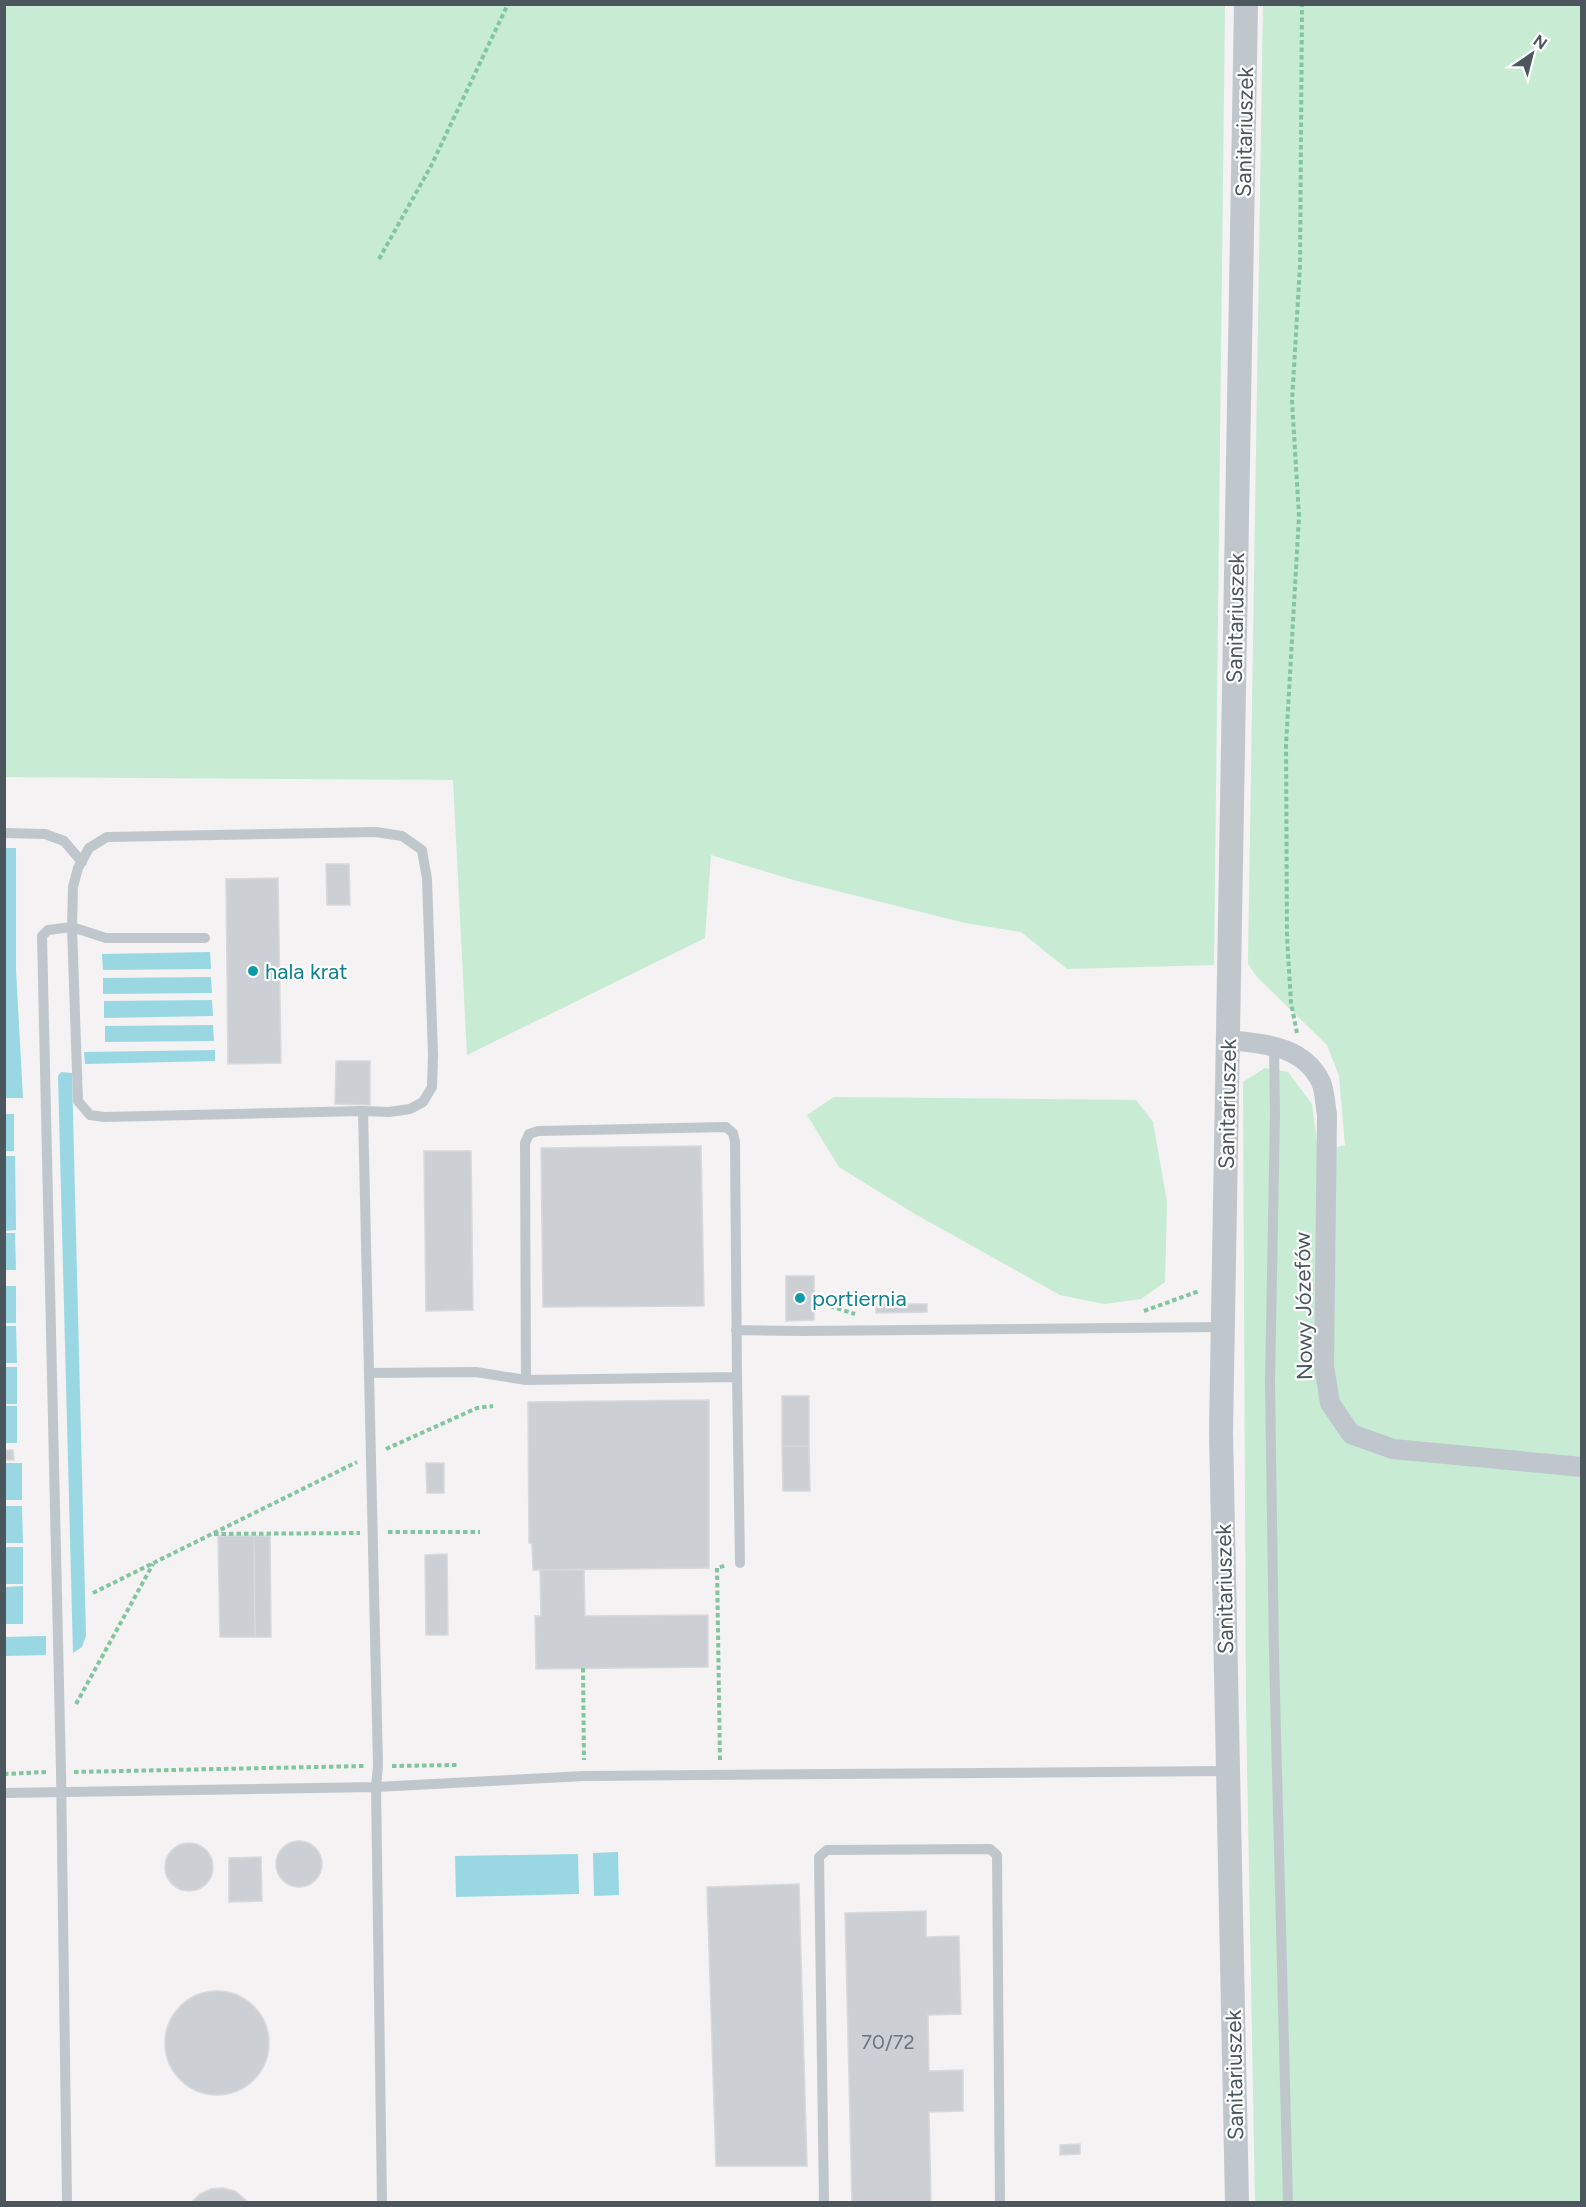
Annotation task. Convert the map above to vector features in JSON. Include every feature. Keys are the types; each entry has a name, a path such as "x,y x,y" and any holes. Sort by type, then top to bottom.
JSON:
{"street":[{"name":"Sanitariuszek","path":"1237,2202 1221,1432 1246,4"},
{"name":"Nowy Józefów","path":"1228,1040 1274,1045 1302,1058 1321,1083 1327,1114 1324,1366 1330,1403 1351,1434 1393,1449 1581,1467"}],"lane":[{"path":"376,832 402,836 422,850 427,879 433,1055 432,1087 423,1102 410,1109 389,1112 104,1117 90,1115 78,1101 72,927 73,887 82,862 89,848 107,837 376,832"},
{"path":"4,833 45,834 64,841 82,862"},
{"path":"67,2202 62,1792 42,936 48,930 72,927 106,938 205,938"},
{"path":"1274,1045 1275,1114 1270,1383 1274,1655 1288,2202"},
{"path":"363,1111 378,1766 376,1787 382,2202"},
{"path":"526,1380 525,1143 529,1134 538,1131 726,1127 733,1133 735,1142 740,1563"},
{"path":"736,1330 1223,1327"},
{"path":"369,1373 476,1372 526,1380 737,1377"},
{"path":"4,1793 376,1787 584,1776 1227,1772"},
{"path":"824,2202 819,1857 827,1850 979,1849 990,1849 998,1855 1000,2202"}],"path":[{"path":"379,259 431,166 508,4"},
{"path":"1302,4 1300,266 1292,401 1299,516 1286,745 1287,938 1291,1003 1302,1058"},
{"path":"93,1593 371,1455 477,1408 493,1406"},
{"path":"213,1534 480,1532"},
{"path":"60,1732 154,1563"},
{"path":"720,1775 717,1568 740,1563"},
{"path":"583,1668 584,1776"}],"green space":[{"path":"5,4 1225,5 1214,965 1067,969 1021,932 965,923 797,881 711,855 705,938 467,1055 453,780 5,777"},
{"path":"1263,5 1581,5 1581,2202 1255,2202 1246,1705 1243,1082 1265,1068 1288,1072 1312,1104 1318,1151 1345,1145 1339,1076 1327,1045 1257,977 1248,964"},
{"path":"834,1097 1136,1100 1153,1122 1167,1202 1165,1282 1141,1299 1104,1304 1060,1295 915,1214 839,1167 807,1115"}],"water":[{"path":"5,848 16,848 16,970 23,1098 5,1098"},
{"path":"210,952 211,969 103,970 102,954"},
{"path":"211,977 212,993 103,994 103,978"},
{"path":"212,1000 213,1016 104,1018 104,1001"},
{"path":"213,1025 214,1041 105,1042 105,1026"},
{"path":"215,1050 215,1061 85,1064 84,1052"},
{"path":"61,1072 72,1073 86,1636 82,1647 73,1653 58,1076"},
{"path":"4,1114 14,1114 14,1151 5,1151"},
{"path":"4,1156 15,1156 16,1230 5,1231"},
{"path":"4,1233 15,1233 16,1270 5,1270"},
{"path":"5,1286 16,1286 16,1323 5,1323"},
{"path":"4,1326 16,1326 17,1363 5,1363"},
{"path":"4,1367 17,1367 17,1404 5,1404"},
{"path":"5,1406 17,1406 17,1443 5,1443"},
{"path":"5,1463 22,1463 22,1500 5,1500"},
{"path":"5,1506 22,1506 23,1543 5,1543"},
{"path":"5,1547 23,1547 23,1584 5,1584"},
{"path":"23,1586 23,1624 5,1624 5,1587"},
{"path":"46,1636 46,1655 5,1656 5,1637"},
{"path":"618,1852 619,1895 594,1896 593,1853"},
{"path":"578,1854 579,1894 456,1897 455,1856"}],"building":[{"path":"326,864 349,864 350,905 327,905"},
{"name":"hala krat","path":"278,878 281,1063 228,1064 226,879"},
{"path":"336,1061 370,1061 370,1105 335,1104"},
{"path":"701,1146 704,1306 543,1307 541,1148"},
{"path":"424,1151 471,1151 473,1310 426,1311"},
{"name":"portiernia","path":"786,1276 814,1276 814,1320 786,1321"},
{"path":"876,1304 927,1304 927,1312 876,1313"},
{"path":"782,1396 809,1396 809,1446 782,1446"},
{"path":"709,1400 709,1568 533,1570 532,1544 529,1543 528,1402"},
{"path":"782,1446 809,1446 810,1491 783,1491"},
{"path":"4,1450 13,1450 14,1460 4,1460"},
{"path":"426,1463 444,1463 444,1493 427,1493"},
{"path":"218,1536 254,1536 255,1637 220,1637"},
{"path":"254,1536 270,1536 271,1637 255,1637"},
{"path":"447,1554 448,1635 426,1635 425,1555"},
{"path":"540,1570 584,1570 585,1616 708,1615 708,1667 536,1669 535,1616 541,1616"},
{"path":"299,1841 315,1848 322,1864 315,1880 299,1887 283,1880 276,1864 283,1848"},
{"path":"189,1843 206,1850 213,1867 206,1884 189,1891 172,1884 165,1867 172,1850"},
{"path":"261,1857 262,1901 229,1902 229,1858"},
{"path":"799,1884 807,2166 716,2166 707,1887"},
{"path":"926,1911 926,1937 959,1936 961,2014 928,2015 929,2071 963,2070 963,2111 929,2112 931,2202 852,2202 845,1913"},
{"path":"217,1991 237,1995 254,2006 265,2023 269,2043 265,2063 254,2080 237,2091 217,2095 197,2091 180,2080 169,2063 165,2043 169,2023 180,2006 197,1995"},
{"path":"1080,2144 1080,2154 1060,2155 1060,2145"},
{"path":"223,2188 235,2191 248,2202 192,2202 200,2194 211,2189"}],"place":[{"name":"hala krat","path":"253,971"},
{"name":"portiernia","path":"800,1298"}]}
